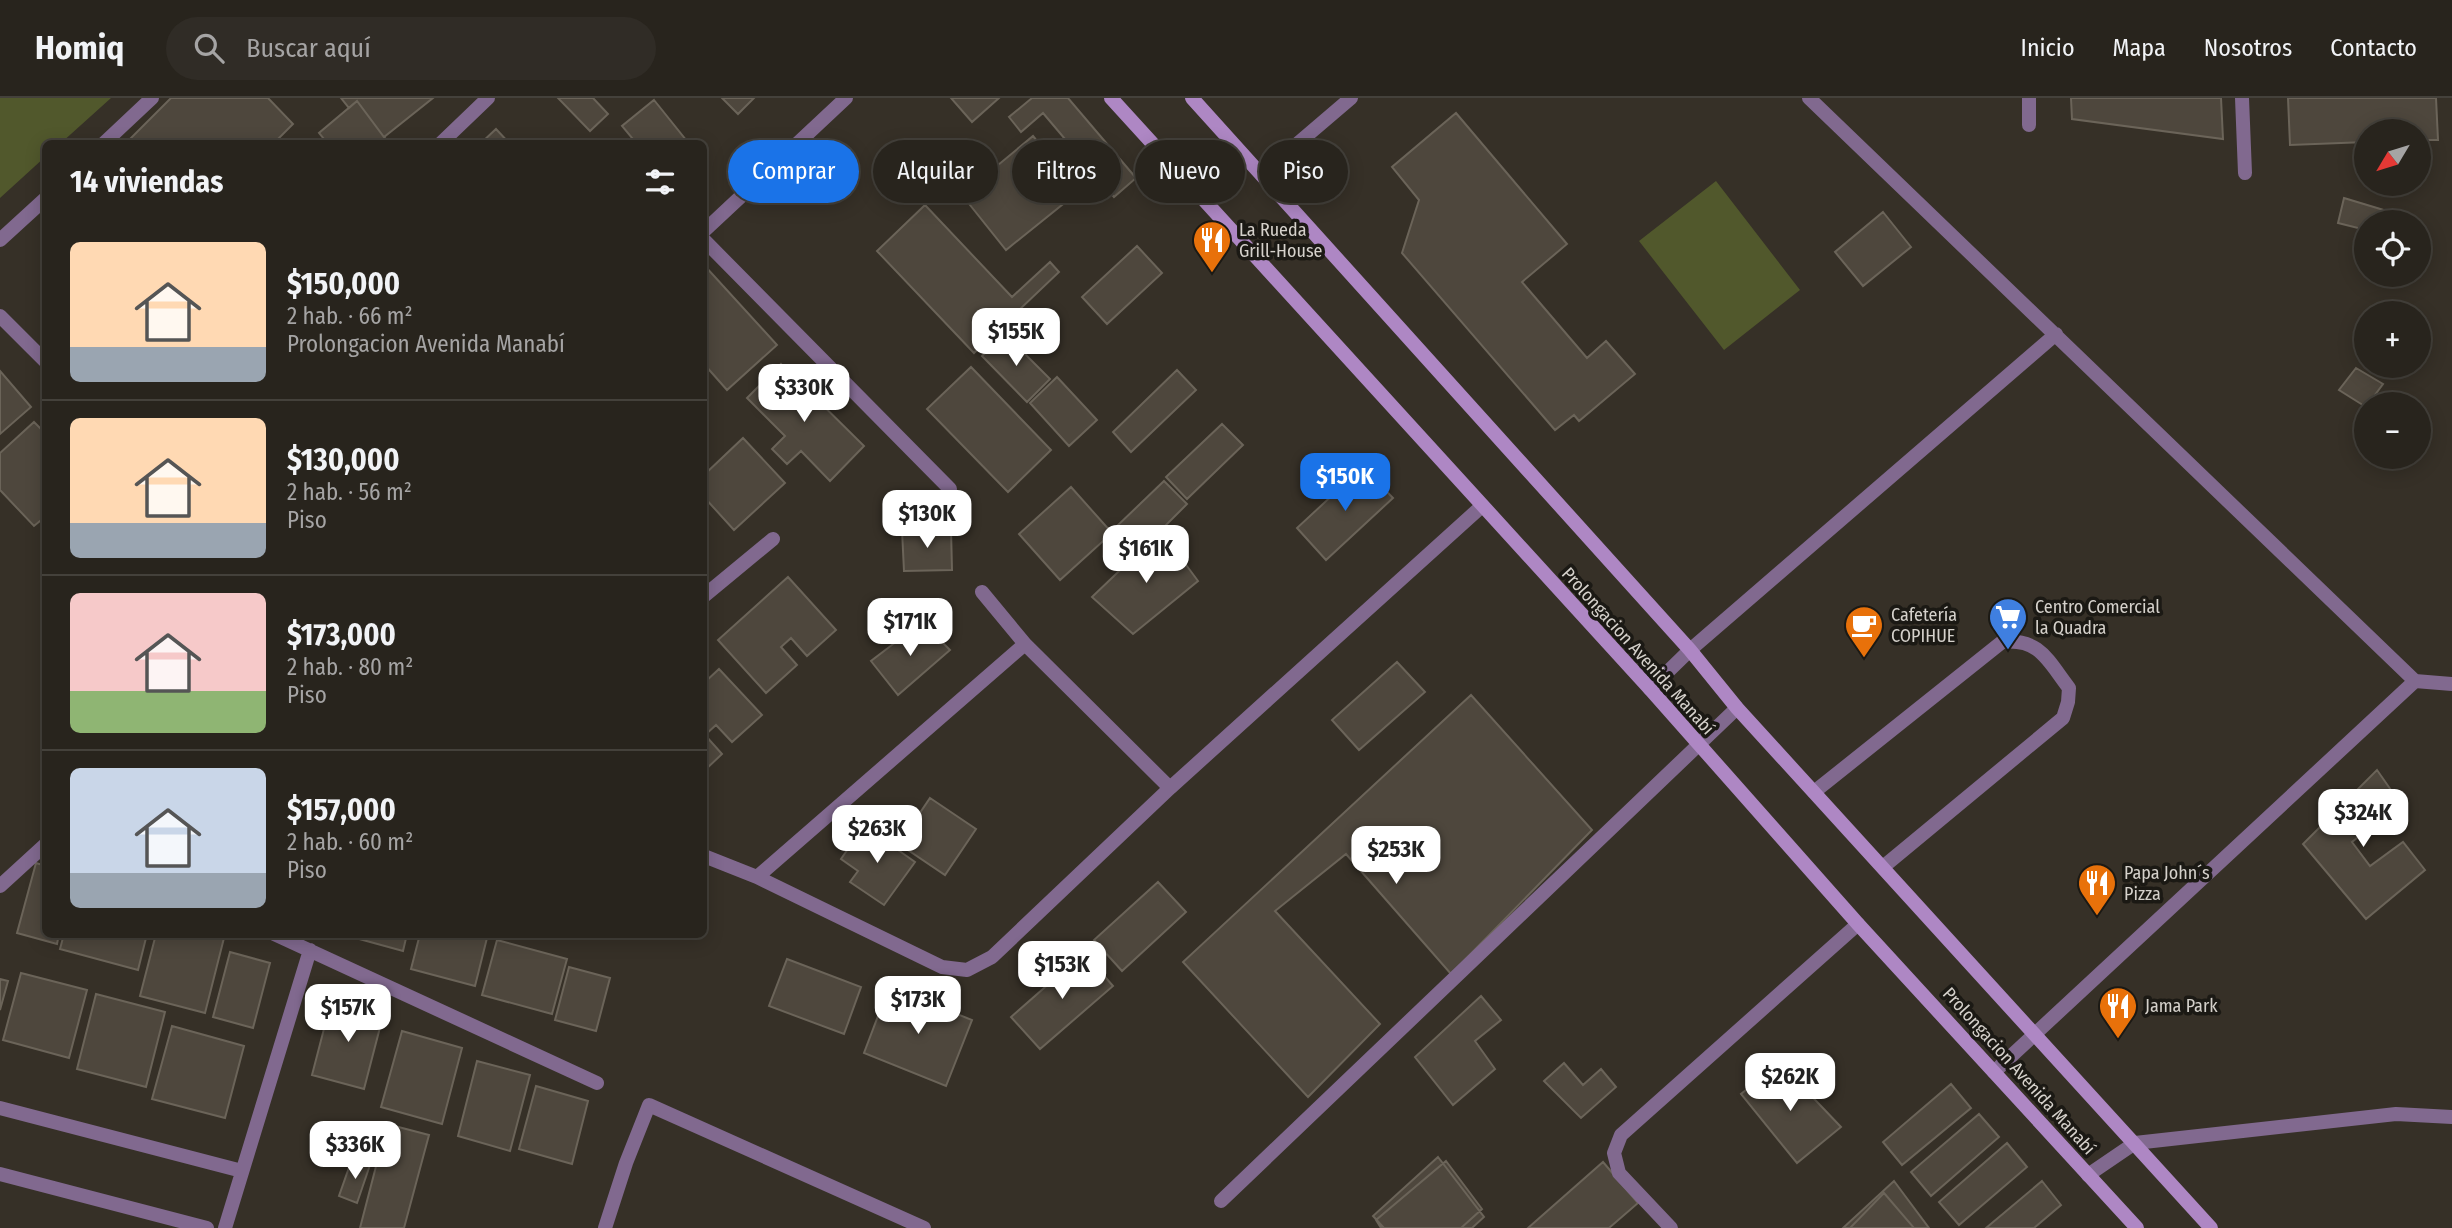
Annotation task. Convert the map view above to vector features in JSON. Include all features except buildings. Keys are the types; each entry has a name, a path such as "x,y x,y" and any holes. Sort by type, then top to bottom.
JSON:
{"main road":[{"name":"Prolongacion Avenida Manabí","path":"1111,98 1650,689 1858,924 2137,1228"},
{"name":"Prolongacion Avenida Manabí","path":"1192,98 1259,171"},
{"name":"Prolongacion Avenida Manabí","path":"1288,203 1690,650 1737,708 2211,1228"}],"street":[{"path":"107,140 152,98"},
{"path":"444,140 488,98"},
{"path":"707,228 846,98"},
{"path":"1302,140 1351,98"},
{"path":"1810,98 2415,681 2452,684"},
{"path":"2029,98 2029,125"},
{"path":"2242,98 2245,173"},
{"path":"0,240 42,202"},
{"path":"707,243 950,489"},
{"path":"0,316 42,358"},
{"path":"1650,689 1690,650 2056,334"},
{"path":"707,857 757,877 942,967 967,970 992,957 1170,788 1482,506"},
{"path":"707,594 773,539"},
{"path":"982,592 1024,644 1170,788"},
{"path":"1814,792 2002,642 2017,640 2039,649 2069,688 2063,718 1883,867"},
{"path":"757,877 1024,644"},
{"path":"1994,1072 2415,681"},
{"path":"1221,1201 1737,708"},
{"path":"0,886 42,848"},
{"path":"1671,1228 1619,1173 1614,1153 1621,1135 1858,924"},
{"path":"283,938 597,1083"},
{"path":"225,1228 310,950"},
{"path":"605,1228 626,1163 649,1105 924,1228"},
{"path":"0,1108 242,1171"},
{"path":"2088,1175 2135,1143 2396,1114 2452,1117"},
{"path":"0,1174 207,1228"}],"green space":[{"path":"0,98 111,98 64,140 42,140 42,160 0,198"},
{"path":"1716,181 1800,290 1724,350 1639,241"}],"place":[{"name":"La Rueda Grill-House","path":"1212,274"},
{"name":"Centro Comercial la Quadra","path":"2008,651"},
{"name":"Cafetería COPIHUE","path":"1864,659"},
{"name":"Papa John´s Pizza","path":"2097,917"},
{"name":"Jama Park","path":"2118,1040"}]}
